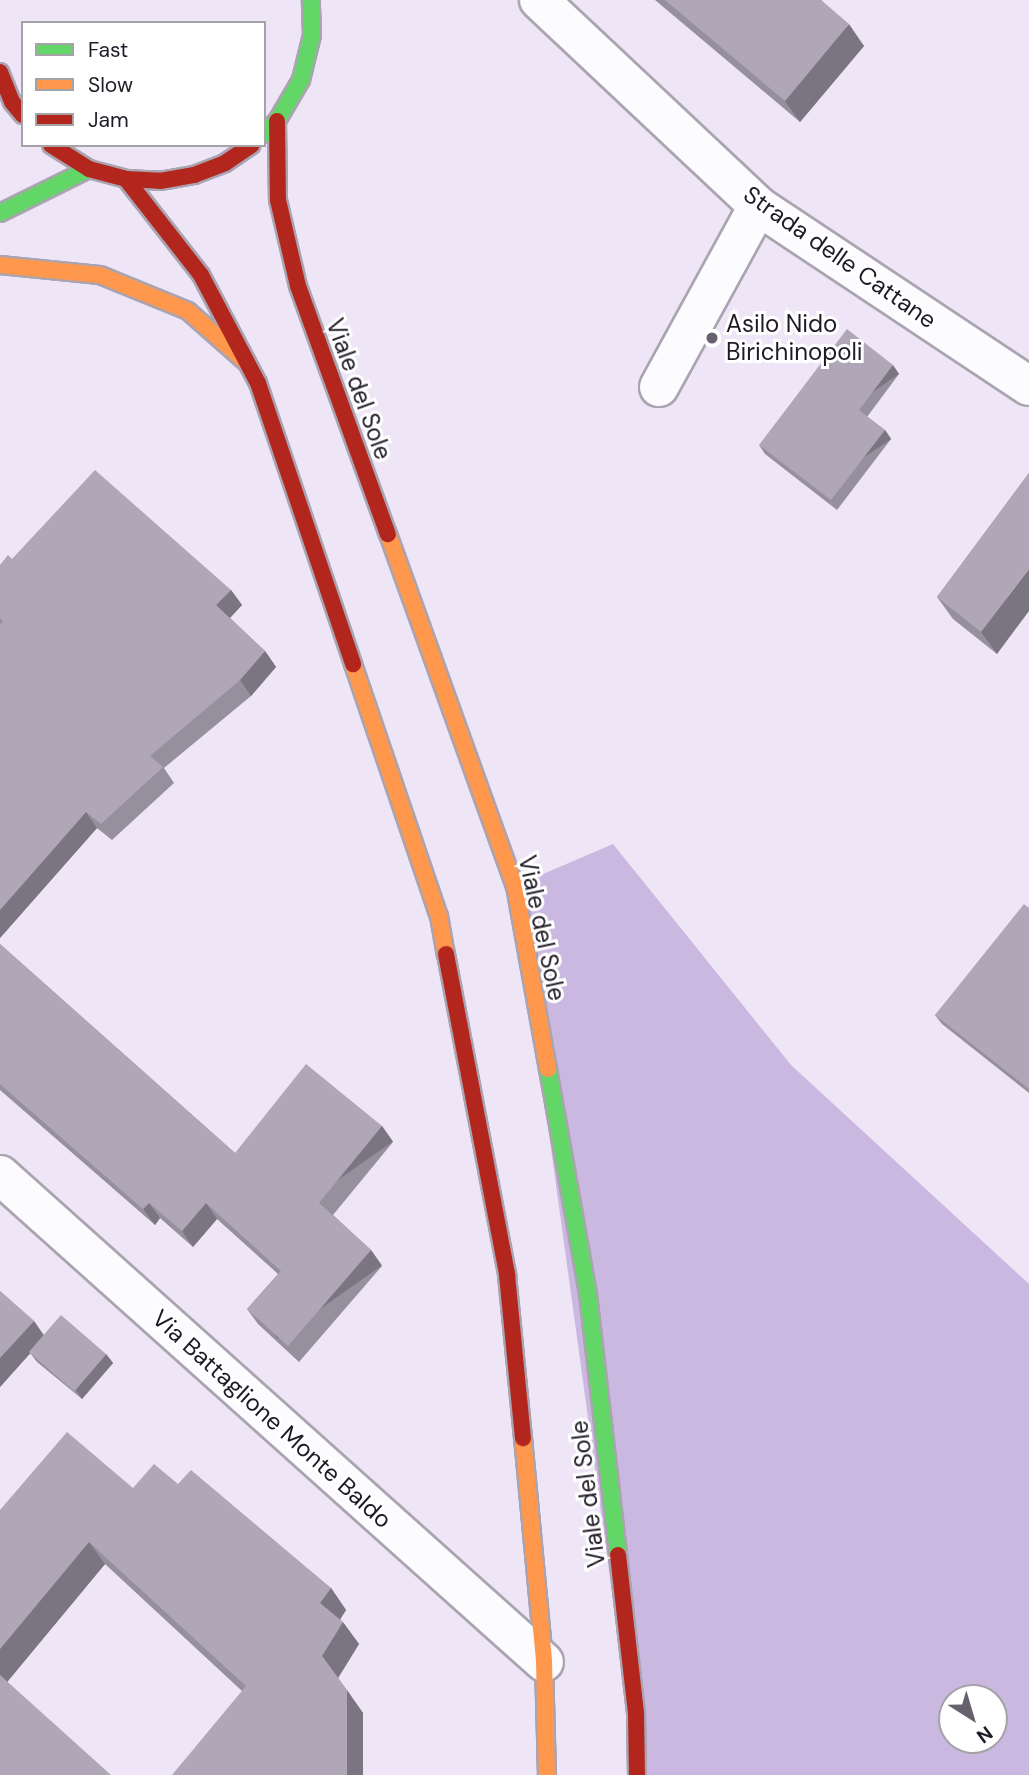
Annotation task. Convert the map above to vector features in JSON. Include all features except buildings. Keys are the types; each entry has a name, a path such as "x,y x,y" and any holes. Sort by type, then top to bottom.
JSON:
{"main road":[{"path":"266,132 277,121 301,80 311,18"},
{"path":"0,72 12,102 21,113"},
{"name":"Viale del Sole","path":"277,121 278,200 298,286 515,886 588,1294 636,1713 637,1775"},
{"path":"54,147 89,169 126,179 160,181 194,175 225,163 250,147"},
{"path":"0,213 89,169"},
{"path":"126,179 201,275 250,365 439,916 507,1275 544,1661 547,1775"},
{"path":"0,265 100,275 113,280 188,311 250,365"}],"street":[{"path":"311,18 332,0"},
{"name":"Strada delle Cattane","path":"539,0 758,206 1029,386"},
{"path":"659,387 758,206"},
{"name":"Via Battaglione Monte Baldo","path":"0,1175 544,1661"}],"shaded area":[{"path":"613,844 791,1065 1029,1284 1029,1775 637,1775 515,886"}],"traffic: fast":[{"path":"266,132 277,121 301,80 312,35 311,0"},
{"path":"0,213 89,169"},
{"path":"548,1069 588,1294 618,1555"}],"traffic: slow":[{"path":"0,265 100,275 188,311 247,363"},
{"path":"388,534 515,886 548,1069"},
{"path":"353,664 439,916 446,954"},
{"path":"523,1438 544,1662 547,1775"}],"traffic: jam":[{"path":"0,72 12,102 21,113"},
{"path":"277,121 278,200 298,286 388,534"},
{"path":"54,147 89,169 126,179 160,181 194,175 225,163 249,147"},
{"path":"126,179 201,275 258,383 353,664"},
{"path":"446,954 507,1275 523,1438"},
{"path":"618,1555 636,1713 637,1775"}],"place":[{"name":"Asilo Nido Birichinopoli","path":"712,338"}]}
